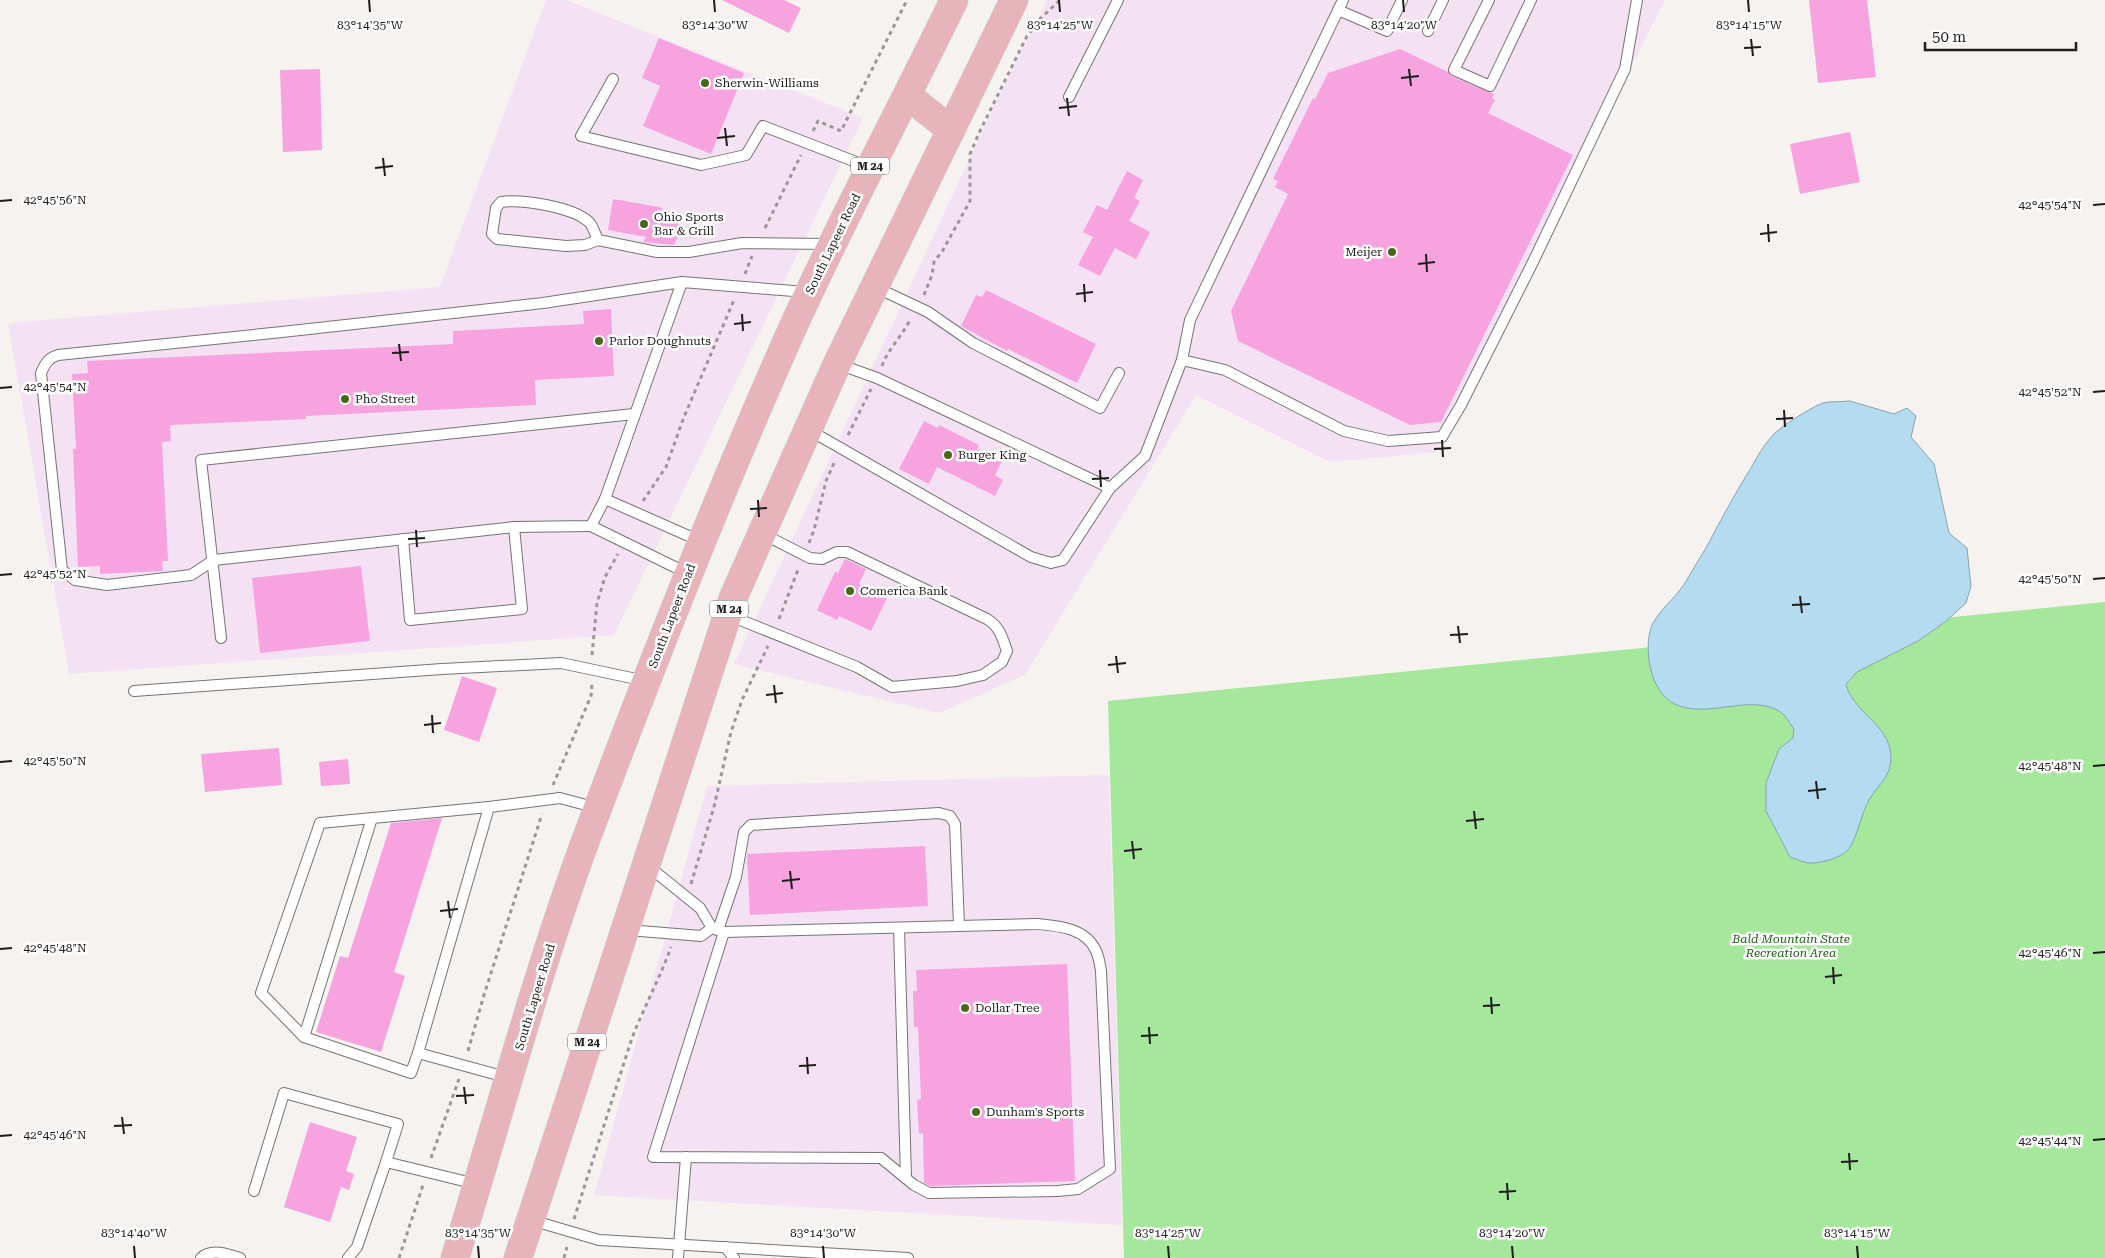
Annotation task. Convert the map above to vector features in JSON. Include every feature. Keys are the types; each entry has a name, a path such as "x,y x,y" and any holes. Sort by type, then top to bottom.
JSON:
{"main road":[{"name":"South Lapeer Road","path":"455,1258 542,973 598,808 701,541 810,292 954,0"},
{"name":"M 24","path":"518,1258 727,615 837,364 1014,0"},
{"path":"908,96 951,130"}],"lane":[{"path":"1069,97 1118,0"},
{"path":"808,430 1031,557 1051,563 1063,560 1110,488 1145,456 1182,360 1190,320 1343,0"},
{"path":"1338,10 1388,31 1402,0"},
{"path":"1428,31 1443,0"},
{"path":"1489,0 1454,70 1490,86 1531,0"},
{"path":"1182,360 1225,370 1344,431 1388,441 1442,437 1461,405 1533,262 1624,69 1638,0"},
{"path":"614,79 581,136 701,165 746,155 763,126 870,168"},
{"path":"598,240 590,223 576,213 516,200 501,202 496,208 492,234 497,239 566,246 585,245 598,240 657,252 689,252 742,243 833,244"},
{"path":"592,526 605,500 682,282"},
{"path":"689,573 592,526 514,527 214,560 192,575 107,585 75,580 62,570 41,373 45,363 51,357 58,355 543,303 682,282 810,292"},
{"path":"874,287 917,307 973,343 1100,408 1119,373"},
{"path":"837,364 877,378 1110,488"},
{"path":"221,638 214,560 201,460 634,414"},
{"path":"605,500 701,541"},
{"path":"403,539 410,620 522,609 514,527"},
{"path":"727,615 857,667 892,687 957,681 983,674 1002,662 1007,651 996,625 874,564 847,552 830,554 822,559 810,558 762,533"},
{"path":"134,691 442,669 561,663 647,681"},
{"path":"489,807 411,1073 304,1038 260,993 320,823 489,807 560,798 598,808"},
{"path":"624,929 701,936 718,930 899,928 1038,924 1059,926 1080,932 1096,950 1101,971 1110,1169 1078,1189 929,1193 881,1158 653,1158 718,930 736,877 744,832 751,824 940,813 950,816 955,824 959,926"},
{"path":"304,1038 372,818"},
{"path":"645,864 700,908 718,930"},
{"path":"899,928 906,1178"},
{"path":"418,1053 510,1079"},
{"path":"254,1191 284,1093 398,1124 357,1247 348,1258"},
{"path":"678,1258 686,1157"},
{"path":"386,1162 478,1184"},
{"path":"530,1220 599,1240 908,1258"},
{"path":"725,1247 734,1258"},
{"path":"201,1258 212,1253 224,1253 240,1258"}],"path":[{"path":"636,513 666,466 684,417 758,243 818,121 841,131 907,0"},
{"path":"687,898 714,807 731,732 742,700 775,633 782,610 814,530 826,480 877,378 885,357 899,340 926,292 934,262 943,250 970,201 970,154 1026,36 1060,0"},
{"path":"399,1258 441,1126 464,1066 484,996 546,800 592,696 592,649 597,602 605,577 624,542"},
{"path":"564,1258 578,1204 632,1038 656,986 676,934"}],"shaded area":[{"path":"546,0 566,0 863,118 614,635 69,674 8,323 440,287"},
{"path":"1047,0 1665,0 1436,452 1330,462 1196,395 1025,675 939,713 734,664 997,100"},
{"path":"1109,775 1122,1225 594,1195 707,786"}],"green space":[{"name":"Bald Mountain State Recreation Area","path":"2105,602 2105,1258 1124,1258 1108,701"}],"water":[{"path":"1850,401 1894,414 1907,408 1916,416 1911,437 1934,464 1949,533 1967,548 1971,586 1966,603 1945,622 1918,641 1857,672 1846,684 1849,693 1887,740 1890,749 1890,765 1885,778 1869,800 1854,840 1848,850 1830,860 1808,863 1790,857 1766,811 1766,783 1779,749 1793,738 1794,729 1785,716 1771,707 1754,705 1699,709 1682,707 1667,698 1655,682 1649,661 1648,645 1653,623 1684,584 1710,542 1742,483 1770,439 1785,425 1819,404"}],"building":[{"path":"722,0 784,0 801,8 789,33"},
{"path":"1809,0 1867,0 1876,77 1818,83"},
{"path":"659,38 744,73 711,154 643,126 660,86 642,78"},
{"name":"Meijer","path":"1400,49 1448,72 1451,76 1494,94 1492,98 1495,100 1488,113 1573,155 1441,422 1410,425 1238,341 1231,311 1288,194 1275,187 1278,181 1273,179 1313,98 1315,99 1328,73"},
{"path":"320,69 322,150 283,152 280,70"},
{"path":"1850,132 1860,182 1800,194 1790,144"},
{"path":"1127,171 1143,180 1134,198 1140,201 1129,221 1150,232 1136,259 1115,248 1100,276 1078,265 1093,237 1083,232 1097,205 1107,210"},
{"name":"Ohio Sports Bar & Grill","path":"613,199 659,207 681,218 675,232 679,234 674,245 643,242 646,237 608,230"},
{"path":"986,290 1096,344 1077,383 1008,349 1007,351 961,326 976,295 982,297"},
{"path":"611,309 614,376 535,380 536,405 306,416 306,419 170,425 171,441 162,442 168,561 162,561 163,571 100,574 100,566 78,567 73,449 76,449 72,374 88,373 87,361 453,344 453,331 584,324 583,311"},
{"name":"Burger King","path":"924,421 938,428 939,425 979,445 977,449 1002,461 995,475 1003,480 995,496 937,467 929,484 899,469"},
{"name":"Comerica Bank","path":"845,559 866,569 859,584 887,598 871,631 839,616 837,620 817,610 835,572 838,573"},
{"path":"361,566 370,641 260,653 252,578"},
{"path":"462,676 497,688 479,742 444,730"},
{"path":"279,748 282,785 205,792 201,754"},
{"path":"348,759 350,784 321,786 319,762"},
{"path":"442,818 394,972 405,976 381,1052 316,1032 340,956 348,958 391,823"},
{"path":"925,846 928,906 750,915 747,854"},
{"path":"1067,964 1075,1181 931,1186 924,1183 923,1133 919,1134 917,1100 921,1099 918,1027 914,1027 913,991 917,991 916,970"},
{"path":"310,1122 357,1137 346,1171 354,1174 349,1190 341,1187 330,1222 284,1207"}],"place":[{"name":"Sherwin-Williams","path":"705,83"},
{"name":"Ohio Sports Bar & Grill","path":"644,224"},
{"name":"Meijer","path":"1392,252"},
{"name":"Parlor Doughnuts","path":"599,341"},
{"name":"Pho Street","path":"345,399"},
{"name":"Burger King","path":"948,455"},
{"name":"Comerica Bank","path":"850,591"},
{"name":"Dollar Tree","path":"965,1008"},
{"name":"Dunham's Sports","path":"976,1112"}]}
